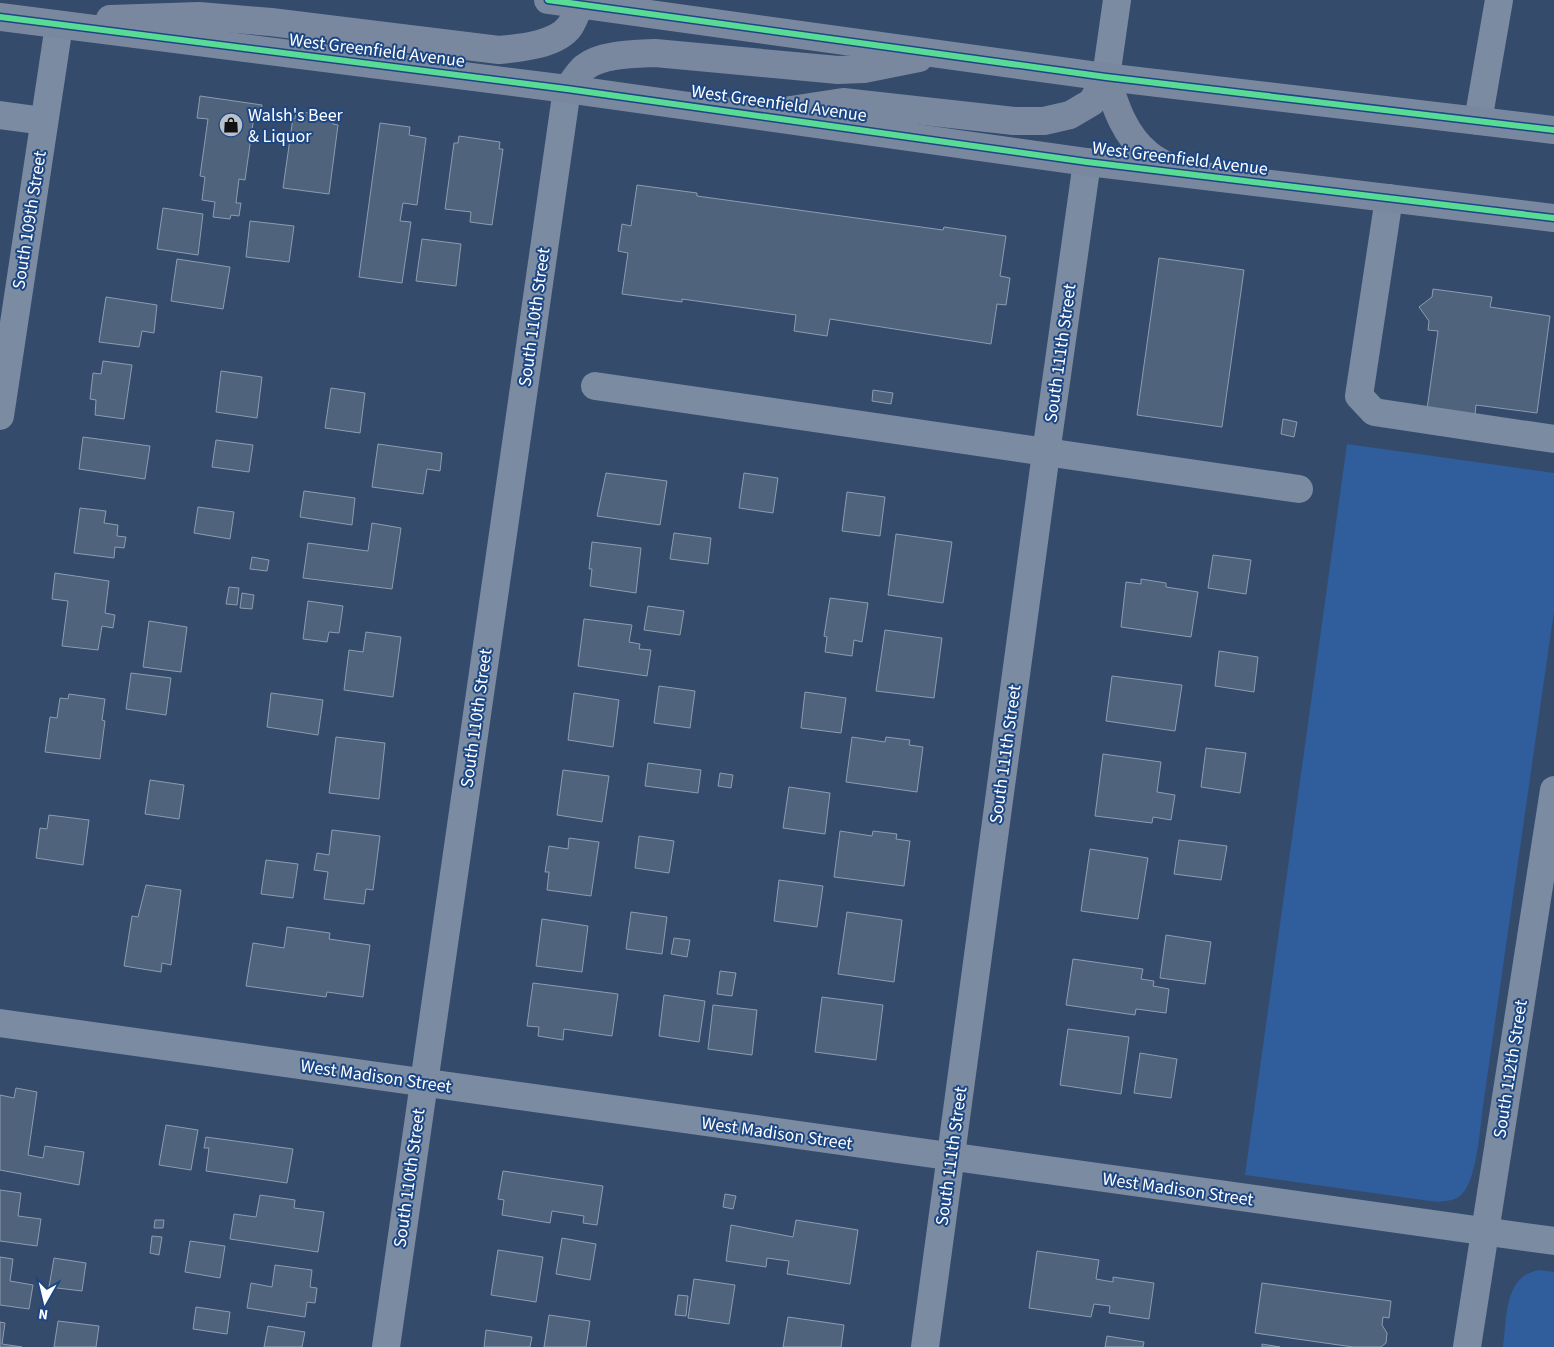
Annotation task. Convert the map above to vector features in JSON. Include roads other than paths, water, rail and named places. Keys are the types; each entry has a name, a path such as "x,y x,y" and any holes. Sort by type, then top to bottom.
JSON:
{"main road":[{"path":"548,0 580,2 1106,77 1554,130"},
{"path":"59,25 124,17 199,16 271,22 499,50 530,47 549,40 569,28 580,2"},
{"name":"West Greenfield Avenue","path":"0,17 567,88 1087,162 1554,218"},
{"path":"567,88 586,67 606,59 632,54 655,53 838,70 864,70 940,54"},
{"path":"758,115 844,102 1014,121 1044,121 1070,115 1092,102 1106,77"},
{"path":"1106,77 1116,109 1130,134 1148,154 1180,174"}],"street":[{"path":"1106,77 1117,0"},
{"path":"1478,121 1499,0"},
{"name":"South 109th Street","path":"0,416 59,25"},
{"name":"South 110th Street","path":"386,1347 567,88"},
{"path":"0,115 44,121"},
{"name":"South 111th Street","path":"925,1347 1087,162"},
{"path":"1389,198 1359,396 1374,412 1554,439"},
{"path":"595,386 1299,489"},
{"name":"South 112th Street","path":"1467,1347 1554,790"},
{"name":"West Madison Street","path":"0,1024 423,1082 952,1158 1554,1240"}],"place":[{"name":"Walsh's Beer & Liquor","path":"231,125"}]}
